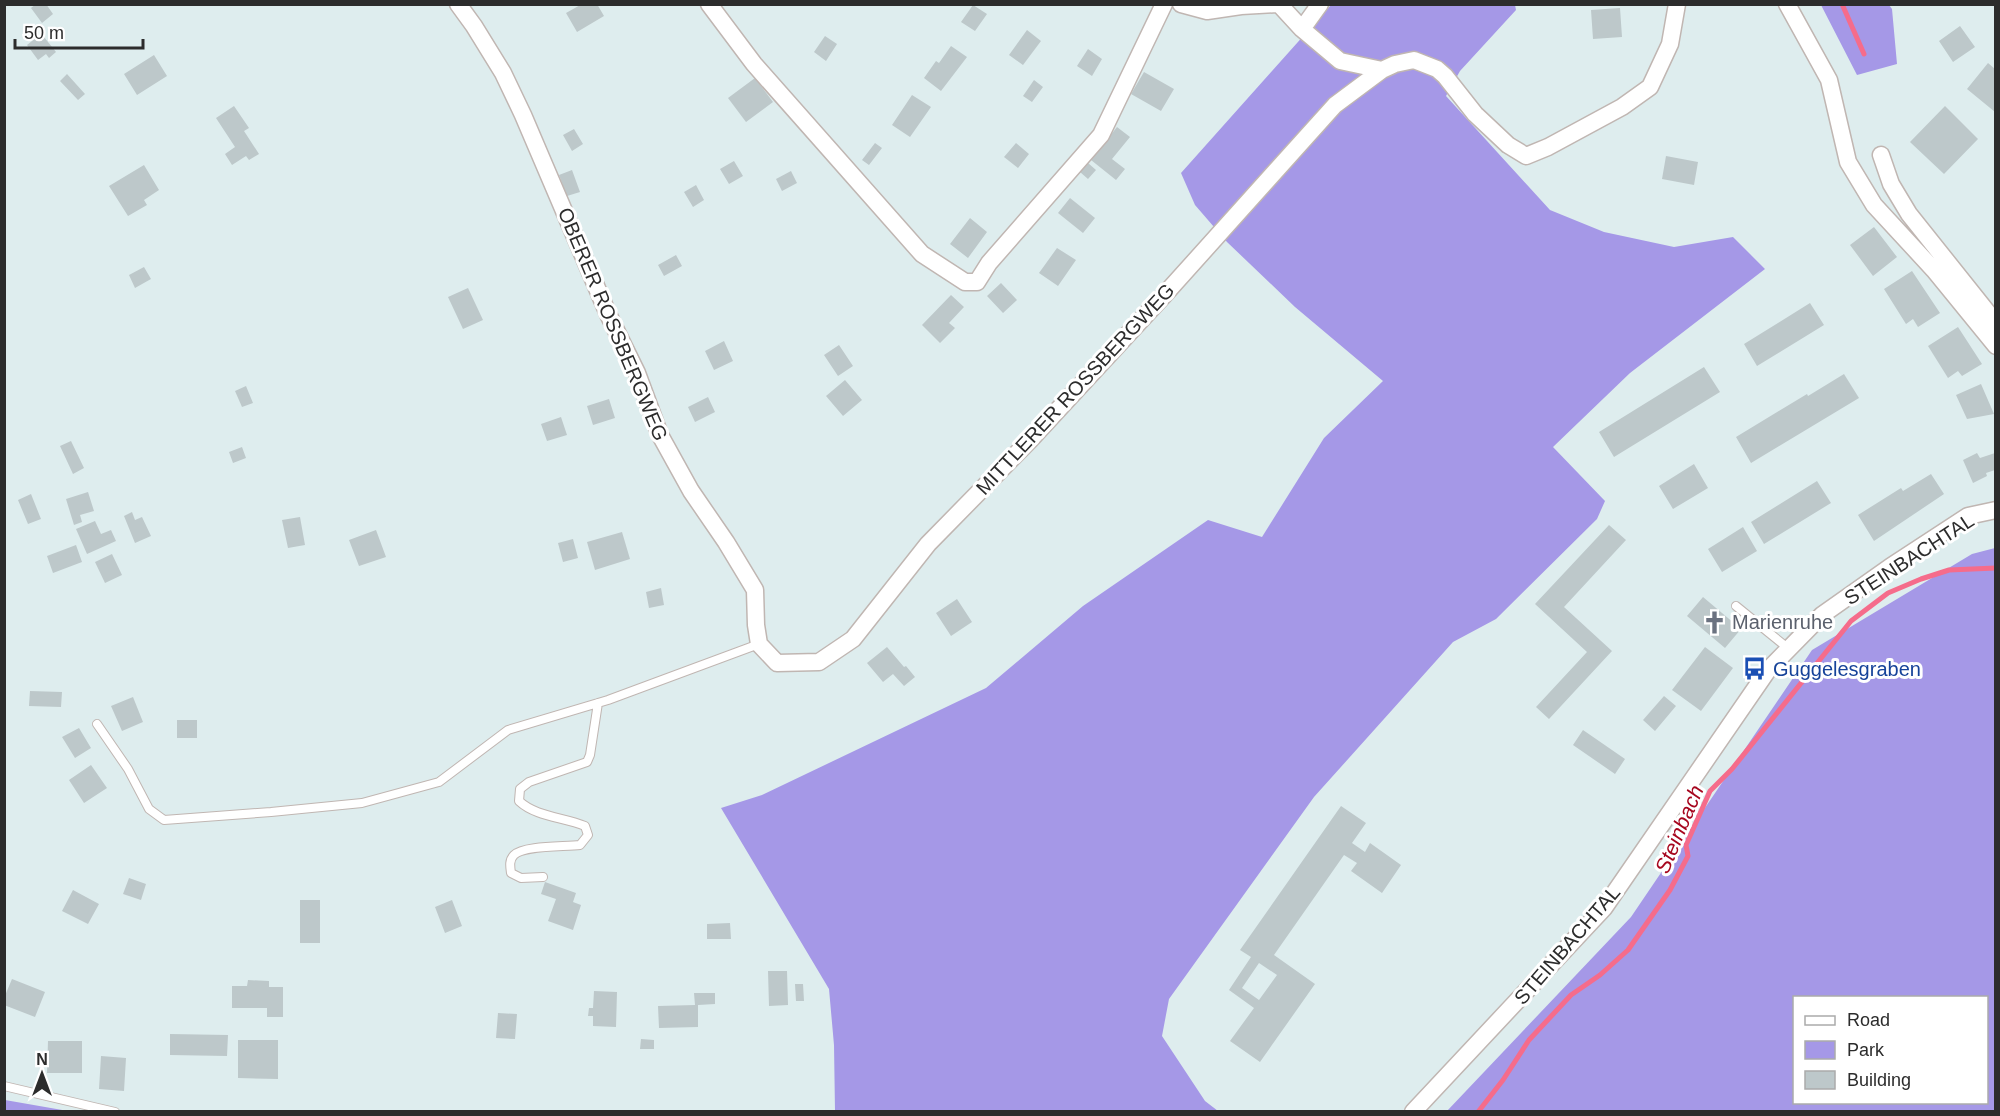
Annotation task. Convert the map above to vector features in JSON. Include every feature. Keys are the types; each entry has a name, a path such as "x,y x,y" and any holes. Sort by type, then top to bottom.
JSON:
{"street":[{"name":"OBERER ROSSBERGWEG","path":"459,4 503,73 523,115 608,314 637,373 660,435 691,491 755,590 759,644"},
{"path":"709,4 754,64 922,254 965,282 977,282 989,263 1101,135 1164,4"},
{"path":"1181,4 1207,12 1241,6 1278,4 1302,29 1340,61 1382,70"},
{"path":"1302,29 1320,4"},
{"name":"MITTLERER ROSSBERGWEG","path":"759,644 777,663 819,662 853,639 928,544 1031,439 1335,105 1382,70 1395,64 1414,60 1437,69 1475,114 1508,145 1526,156 1548,147 1622,107 1650,87 1670,44 1677,4"},
{"path":"1787,4 1829,80 1848,162 1874,205 1934,270 1995,346"},
{"path":"1881,155 1891,184 1909,214 1995,323"},
{"name":"STEINBACHTAL","path":"1413,1112 1604,908 1768,670 1789,648 1822,615 1890,567 1968,516 1995,510"}],"lane":[{"path":"1736,606 1789,648"},
{"path":"97,724 128,769 149,809 164,820 362,802 439,782 508,730 598,704 759,644"},
{"path":"543,877 520,878 511,873 510,863 515,854 527,849 580,845 588,835 585,826 570,819 526,808 519,801 520,789 529,782 586,762 590,755 598,704"},
{"path":"4,1086 115,1112"}],"green space":[{"path":"1331,5 1515,5 1516,10 1460,71 1446,96 1550,210 1604,232 1674,247 1733,237 1765,269 1630,373 1553,447 1605,501 1597,519 1496,619 1453,642 1314,797 1169,999 1162,1036 1205,1101 1218,1111 835,1111 834,1045 829,989 721,808 762,795 986,688 1083,606 1208,520 1262,537 1324,438 1383,381 1295,307 1227,242 1195,205 1181,173"},
{"path":"1821,5 1889,5 1892,9 1897,64 1857,75"},
{"path":"1995,548 1995,1111 1447,1111 1631,917 1812,650 1972,554"},
{"path":"5,1100 68,1111 5,1111"}],"building":[{"path":"36,4 46,4 53,14 42,23 31,8"},
{"path":"582,4 597,4 604,16 577,32 566,13"},
{"path":"973,5 987,14 975,31 961,22"},
{"path":"1620,8 1622,37 1593,39 1591,10"},
{"path":"1960,26 1975,47 1953,62 1939,41"},
{"path":"1027,30 1041,41 1023,65 1009,55"},
{"path":"825,36 837,44 826,61 814,52"},
{"path":"37,37 40,40 44,37 56,52 49,58 46,54 38,60 27,45"},
{"path":"951,46 967,57 941,91 924,78"},
{"path":"1088,49 1102,59 1092,76 1077,66"},
{"path":"154,55 167,76 137,95 124,74"},
{"path":"1988,63 1995,69 1995,112 1967,89"},
{"path":"1144,72 1174,89 1161,111 1131,94"},
{"path":"67,74 85,94 78,100 60,81"},
{"path":"755,78 773,102 746,122 728,98"},
{"path":"1034,80 1043,87 1032,102 1023,96"},
{"path":"912,95 931,107 910,137 892,125"},
{"path":"234,106 249,128 244,131 259,154 249,160 246,156 232,165 225,154 235,147 216,118"},
{"path":"1945,106 1978,139 1944,174 1910,142"},
{"path":"1117,127 1130,137 1112,159 1125,169 1116,180 1091,160"},
{"path":"574,129 583,144 572,151 563,135"},
{"path":"875,143 882,148 869,165 862,160"},
{"path":"1016,143 1029,154 1018,168 1004,157"},
{"path":"1666,156 1698,162 1694,185 1662,179"},
{"path":"734,161 743,176 729,184 720,169"},
{"path":"1088,163 1096,170 1088,179 1080,172"},
{"path":"144,165 159,190 144,200 147,205 128,216 109,186"},
{"path":"572,170 580,192 567,196 559,175"},
{"path":"791,171 797,183 782,191 776,179"},
{"path":"696,185 704,200 693,207 684,192"},
{"path":"1070,198 1095,218 1083,233 1058,213"},
{"path":"970,218 987,232 968,258 950,244"},
{"path":"1874,227 1897,257 1873,276 1850,245"},
{"path":"1057,248 1076,260 1058,286 1039,273"},
{"path":"676,255 682,266 664,276 658,265"},
{"path":"144,267 151,279 135,288 129,275"},
{"path":"1912,271 1940,313 1918,327 1913,319 1906,324 1884,289"},
{"path":"1001,283 1017,300 1003,313 987,296"},
{"path":"468,288 483,320 463,329 448,297"},
{"path":"951,295 964,307 949,323 955,328 940,343 922,325"},
{"path":"1810,303 1824,325 1757,366 1744,344"},
{"path":"1958,327 1982,364 1962,376 1958,371 1948,378 1928,346"},
{"path":"724,341 733,361 714,370 705,351"},
{"path":"839,345 853,366 838,376 824,355"},
{"path":"1704,367 1720,392 1614,457 1599,432"},
{"path":"1844,374 1859,398 1751,463 1736,437"},
{"path":"845,380 862,400 843,416 826,396"},
{"path":"1981,384 1994,414 1967,419 1956,395"},
{"path":"246,386 253,403 242,407 235,391"},
{"path":"708,397 715,412 695,422 688,407"},
{"path":"609,399 615,418 593,425 587,406"},
{"path":"561,417 567,435 547,441 541,424"},
{"path":"71,441 84,468 73,474 60,446"},
{"path":"242,447 246,458 233,463 229,452"},
{"path":"1977,453 1980,458 1995,453 1995,470 1986,473 1987,476 1973,483 1963,460"},
{"path":"1694,464 1708,488 1673,509 1659,486"},
{"path":"1931,474 1944,494 1874,541 1858,515 1901,488 1903,491"},
{"path":"1817,481 1831,503 1764,544 1751,522"},
{"path":"88,492 94,511 80,515 82,522 74,525 66,499"},
{"path":"31,494 41,519 28,524 18,500"},
{"path":"132,512 135,520 142,517 151,536 135,543 124,516"},
{"path":"300,517 305,545 288,548 282,520"},
{"path":"95,521 101,534 111,530 116,541 87,554 76,529"},
{"path":"1609,525 1626,540 1564,607 1612,651 1549,719 1536,707 1587,652 1535,604"},
{"path":"1743,527 1757,551 1722,572 1708,549"},
{"path":"376,530 386,557 359,566 349,540"},
{"path":"622,532 630,559 595,570 587,542"},
{"path":"573,539 578,558 563,562 558,543"},
{"path":"76,545 82,562 53,573 47,556"},
{"path":"112,554 122,575 105,583 95,562"},
{"path":"661,588 664,605 649,608 646,592"},
{"name":"Marienruhe","path":"1703,597 1741,629 1725,648 1687,616"},
{"path":"957,599 972,622 951,636 936,613"},
{"path":"887,647 915,677 904,686 893,674 883,682 867,663"},
{"path":"1705,647 1733,668 1701,711 1672,690"},
{"path":"30,691 62,692 61,707 29,706"},
{"path":"1664,696 1676,706 1655,731 1643,720"},
{"path":"133,697 143,722 122,731 111,706"},
{"path":"177,720 197,720 197,738 177,738"},
{"path":"79,728 91,748 75,758 62,737"},
{"path":"1583,730 1625,759 1615,774 1573,745"},
{"path":"91,765 107,788 84,803 69,780"},
{"path":"1341,806 1366,823 1352,843 1365,852 1370,843 1401,865 1382,893 1351,871 1357,863 1344,855 1274,955 1315,984 1260,1062 1230,1041 1254,1008 1229,990 1251,957 1240,950","holes":["1259,963 1277,975 1259,1000 1242,988"]},
{"path":"129,878 146,884 141,900 123,894"},
{"path":"545,882 576,893 573,902 581,905 573,930 548,921 556,899 541,894"},
{"path":"73,890 99,904 88,924 62,911"},
{"path":"300,900 320,900 320,943 300,943"},
{"path":"452,900 462,926 445,933 435,907"},
{"path":"730,923 731,939 707,939 707,924"},
{"path":"768,971 787,971 788,1005 769,1006"},
{"path":"12,979 45,992 35,1017 4,1005 4,998"},
{"path":"248,980 269,981 269,987 283,987 283,1017 267,1017 267,1008 232,1008 232,986 247,986"},
{"path":"795,984 803,984 804,1001 796,1001"},
{"path":"594,991 617,992 616,1027 593,1026 593,1016 588,1016 589,1008 593,1008"},
{"path":"694,993 715,993 715,1004 698,1005 698,1027 659,1028 658,1006 695,1005"},
{"path":"498,1013 517,1014 515,1039 496,1038"},
{"path":"170,1034 228,1035 227,1056 170,1055"},
{"path":"641,1039 654,1040 654,1049 640,1049"},
{"path":"238,1040 278,1040 278,1079 238,1078"},
{"path":"48,1041 82,1041 82,1073 47,1073"},
{"path":"101,1056 126,1058 124,1091 99,1089"}],"waterway":[{"name":"Guggelesgraben","path":"1842,4 1864,54"},
{"name":"Steinbach","path":"1478,1112 1503,1080 1529,1040 1571,995 1600,975 1628,950 1670,890 1688,856 1686,845 1710,791 1732,769 1851,621 1888,593 1921,579 1949,570 1996,568"}],"place":[{"name":"Marienruhe","path":"1714,622"},
{"name":"Guggelesgraben","path":"1755,669"}]}
